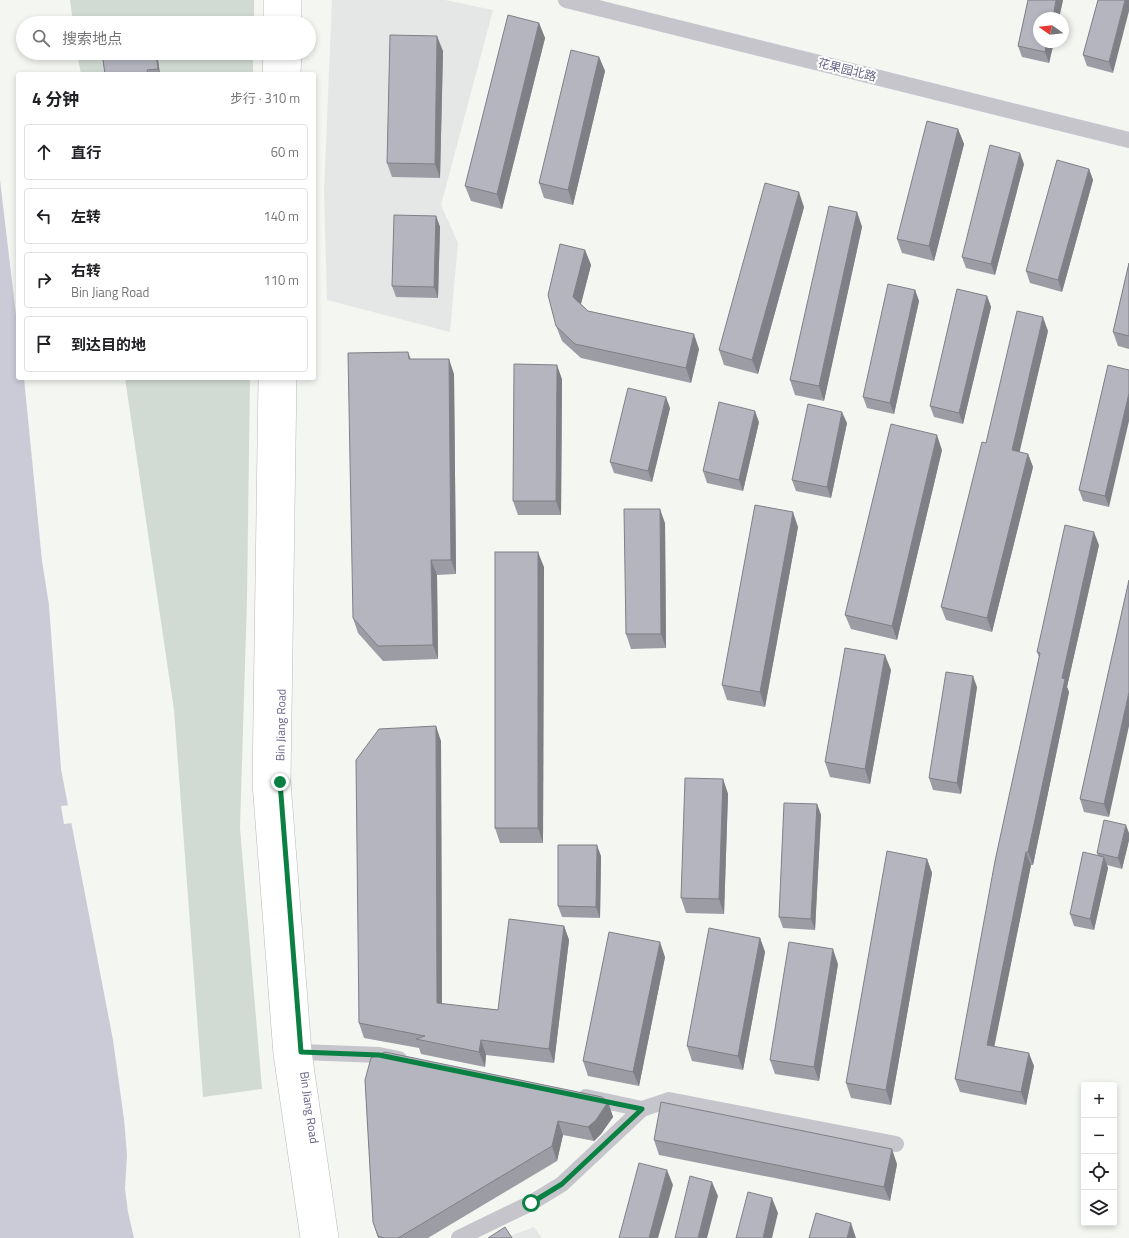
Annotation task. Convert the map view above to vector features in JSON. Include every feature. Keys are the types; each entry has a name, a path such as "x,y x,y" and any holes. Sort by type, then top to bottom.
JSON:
{"main road":[{"path":"274,0 274,16"},
{"path":"291,0 291,16"},
{"path":"273,72 274,60"},
{"path":"290,60 290,72"},
{"name":"Bin Jiang Road","path":"269,380 263,783 284,1054 311,1238"},
{"name":"Bin Jiang Road","path":"286,380 280,782 301,1052 328,1238"}],"street":[{"name":"花果园北路","path":"566,0 1129,140"},
{"path":"301,1052 379,1055 418,1063"},
{"path":"572,1094 642,1109"},
{"path":"459,1238 531,1203 562,1184 642,1109 669,1100 896,1144"}],"shaded area":[{"path":"70,0 254,0 254,16 72,16"},
{"path":"332,0 445,0 493,10 441,205 458,243 450,332 327,300 324,192"},
{"path":"78,60 253,60 253,72 81,72"},
{"path":"0,180 16,315 16,380 24,380 42,561 49,605 61,769 113,1040 124,1119 127,1155 125,1189 128,1212 134,1238 0,1238"},
{"path":"125,380 250,380 247,599 240,828 262,1089 203,1097 174,710"},
{"path":"534,1227 542,1238 505,1238"}],"pier":[{"path":"70,805 73,823 64,824 61,806"}],"building":[{"path":"1028,0 1056,0 1054,12 1033,12 1033,48 1046,48 1045,52 1018,46"},
{"path":"1098,0 1125,0 1109,62 1083,55"},
{"path":"508,15 539,23 497,194 465,186"},
{"path":"390,35 437,36 435,164 387,163"},
{"path":"571,50 599,57 568,190 539,183"},
{"path":"103,60 157,60 158,69 147,70 148,72 105,72"},
{"path":"927,121 958,129 929,246 897,239"},
{"path":"990,145 1020,153 991,264 962,257"},
{"path":"1057,160 1089,169 1058,280 1026,271"},
{"path":"765,183 799,192 752,360 719,350"},
{"path":"829,206 857,212 819,386 790,380"},
{"path":"394,215 436,216 434,287 392,286"},
{"path":"560,244 585,250 573,297 588,311 694,334 686,368 575,344 556,326 548,295"},
{"path":"1129,263 1129,336 1113,332"},
{"path":"888,284 915,290 890,403 863,397"},
{"path":"957,289 987,296 959,413 930,406"},
{"path":"1017,311 1043,317 1012,450 1028,454 987,618 941,607 982,442 986,443"},
{"path":"408,352 409,359 449,359 451,560 431,560 433,645 378,646 353,618 348,353"},
{"path":"514,364 557,365 556,501 513,501"},
{"path":"1108,365 1129,370 1129,393 1105,496 1079,490"},
{"path":"628,388 666,397 648,471 610,462"},
{"path":"719,402 755,411 739,480 703,471"},
{"path":"808,404 842,412 827,487 792,480"},
{"path":"891,424 937,435 892,626 845,615"},
{"path":"755,505 793,512 760,692 722,685"},
{"path":"624,509 660,509 661,634 626,634"},
{"path":"1065,525 1094,532 1062,678 1065,679 1028,852 1026,852 987,1045 1029,1053 1021,1092 955,1079 995,861 1040,653 1037,652"},
{"path":"495,552 538,552 538,828 495,828"},
{"path":"1129,580 1129,692 1104,804 1080,799"},
{"path":"845,648 885,655 865,769 825,762"},
{"path":"946,672 973,676 957,783 929,778"},
{"path":"436,726 437,1003 498,1010 509,919 564,926 549,1049 481,1040 479,1052 416,1039 425,1036 359,1023 356,760 379,729"},
{"path":"685,778 723,779 719,899 681,898"},
{"path":"784,803 817,804 811,919 779,917"},
{"path":"1104,820 1126,825 1118,858 1097,853"},
{"path":"558,845 597,845 596,907 558,906"},
{"path":"887,851 927,859 886,1090 846,1083"},
{"path":"1083,852 1104,857 1090,919 1070,914"},
{"path":"709,928 760,938 738,1056 687,1046"},
{"path":"609,932 660,942 633,1072 583,1061"},
{"path":"789,942 833,949 814,1067 770,1060"},
{"path":"385,1052 602,1097 608,1102 596,1120 588,1127 558,1121 552,1146 398,1238 384,1238 378,1236 373,1222 365,1080 371,1058"},
{"path":"661,1102 892,1149 884,1187 654,1140"},
{"path":"639,1163 667,1170 649,1238 619,1238"},
{"path":"690,1176 712,1182 698,1238 675,1238"},
{"path":"748,1192 772,1198 763,1238 736,1238"},
{"path":"816,1213 851,1223 847,1238 809,1238"},
{"path":"505,1227 512,1238 488,1238"}],"route":[{"path":"280,782 301,1052 379,1055 642,1109 562,1184 531,1203"}]}
